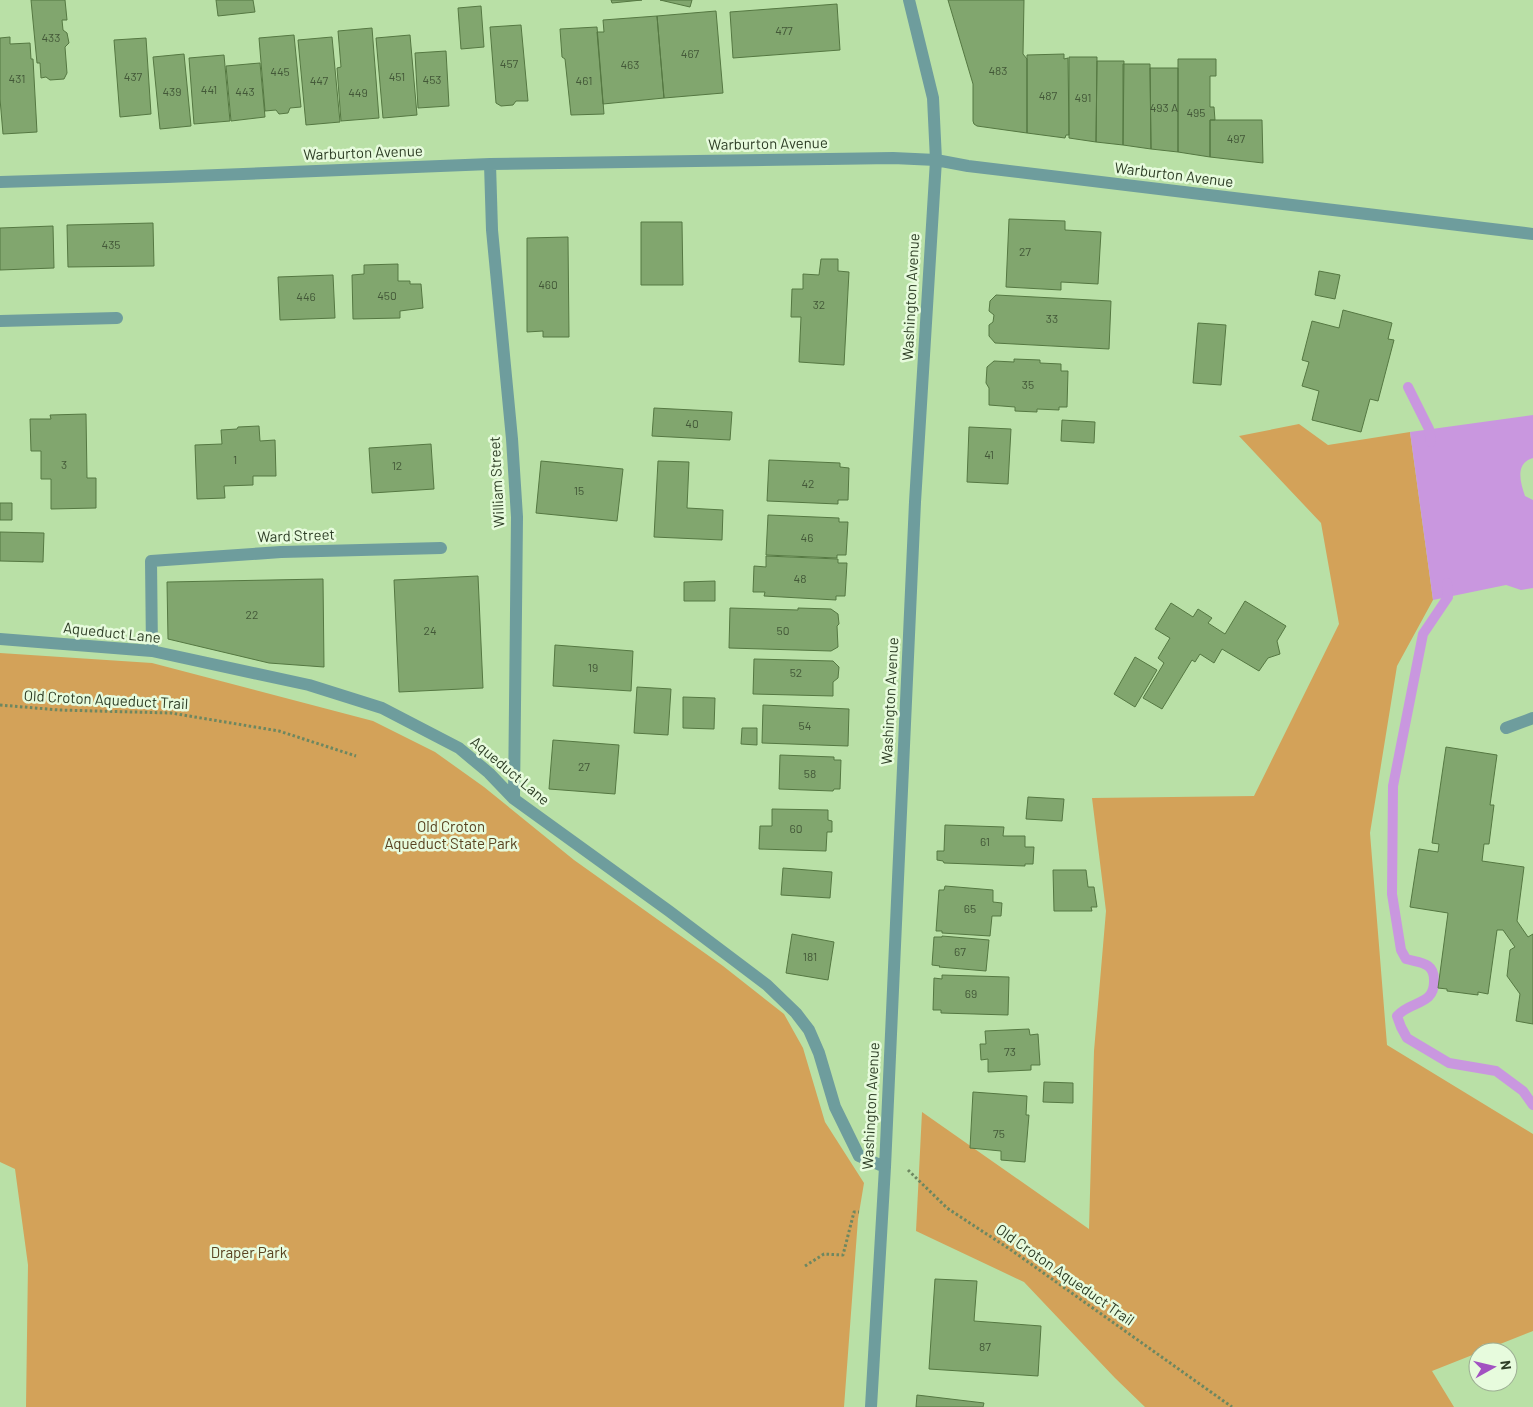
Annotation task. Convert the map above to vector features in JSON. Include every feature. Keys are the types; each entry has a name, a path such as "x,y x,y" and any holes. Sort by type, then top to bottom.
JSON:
{"street":[{"name":"Washington Avenue","path":"871,1407 885,1167 915,502 936,160 933,98 909,0"},
{"name":"Warburton Avenue","path":"0,182 158,178 490,164 893,158 936,160 968,166 1274,204 1533,234"},
{"name":"William Street","path":"490,164 492,230 512,439 517,517 514,799"},
{"path":"0,321 116,318"},
{"name":"Ward Street","path":"152,651 151,561 281,552 442,548"},
{"name":"Aqueduct Lane","path":"0,639 152,651 310,685 382,708 459,748 489,773 514,799 768,985 796,1013 809,1030 819,1053 835,1107 859,1156 885,1167"},
{"path":"1506,728 1533,718"}],"path":[{"name":"Old Croton Aqueduct Trail","path":"0,705 59,710 172,713 279,731 356,756"},
{"name":"Old Croton Aqueduct Trail","path":"885,1167 908,1170 947,1208 1014,1252 1232,1407"},
{"path":"805,1266 824,1254 843,1255 854,1212 882,1213"}],"green space":[{"path":"1299,424 1328,445 1410,432 1433,600 1397,666 1370,833 1387,1045 1533,1134 1533,1331 1505,1342 1468,1342 1468,1357 1432,1371 1454,1407 1145,1407 1024,1282 916,1231 922,1112 1089,1229 1094,1051 1106,911 1092,798 1254,796 1339,624 1321,523 1239,436"},
{"path":"0,653 152,663 373,721 435,752 484,787 574,860 723,966 784,1014 803,1048 825,1122 864,1183 858,1219 844,1407 26,1407 28,1265 15,1169 0,1162"}],"shaded area":[{"path":"1533,415 1533,458 1523,464 1520,474 1525,496 1533,500 1533,588 1521,590 1506,585 1433,600 1410,432"}],"building":[{"path":"31,0 65,0 67,20 62,20 63,30 67,33 69,43 65,47 67,73 64,79 50,80 46,77 41,78 40,63 37,63"},
{"path":"216,0 253,0 255,12 218,16"},
{"path":"611,0 642,0 612,3"},
{"path":"660,0 692,0 690,7"},
{"path":"948,0 1024,0 1023,54 1027,59 1027,133 974,124 973,84"},
{"path":"837,4 840,50 733,58 730,12"},
{"path":"481,6 484,47 461,49 458,8"},
{"path":"716,11 723,93 664,98 657,16"},
{"path":"657,16 664,98 603,104 597,32 604,32 603,20"},
{"path":"521,25 528,101 516,101 513,105 501,106 496,103 490,27"},
{"path":"597,27 604,114 571,115 565,59 562,57 560,29"},
{"path":"372,28 379,118 341,121 337,68 341,67 338,31"},
{"path":"294,35 301,107 290,108 288,113 279,114 276,110 265,111 259,38"},
{"path":"410,35 417,115 383,118 376,38"},
{"path":"10,37 10,44 30,43 31,59 33,59 37,132 3,134 0,99 0,38"},
{"path":"332,37 340,122 306,125 298,40"},
{"path":"146,38 151,114 120,117 114,40"},
{"path":"446,51 449,106 418,108 415,53"},
{"path":"184,54 191,126 160,129 153,57"},
{"path":"1064,54 1064,59 1068,58 1069,135 1066,135 1065,138 1027,133 1027,55"},
{"path":"224,55 230,121 194,124 189,58"},
{"path":"1069,57 1097,57 1096,142 1069,138"},
{"path":"1178,59 1216,59 1216,76 1210,76 1210,107 1214,107 1215,120 1210,120 1210,157 1178,152"},
{"path":"1097,61 1124,61 1123,145 1096,142"},
{"path":"260,63 265,117 231,121 226,66"},
{"path":"1123,64 1150,64 1151,149 1123,145"},
{"path":"1150,68 1178,68 1178,152 1151,149"},
{"path":"1210,120 1262,120 1263,163 1210,157"},
{"path":"1009,219 1065,221 1065,230 1101,232 1098,284 1061,282 1061,290 1006,287"},
{"path":"641,222 682,222 683,285 641,285"},
{"path":"153,223 154,266 68,267 67,225"},
{"path":"53,226 54,268 0,270 0,228"},
{"path":"568,237 569,337 543,337 543,331 527,332 527,238"},
{"path":"821,259 838,259 838,271 849,272 844,365 799,362 801,317 791,317 792,289 803,289 803,274 819,275"},
{"path":"398,264 398,281 410,281 410,284 421,284 423,308 400,311 400,318 353,319 352,275 364,274 364,265"},
{"path":"1319,271 1340,275 1335,299 1315,295"},
{"path":"333,275 335,318 280,320 278,277"},
{"path":"996,295 1111,301 1109,349 995,343 989,336 989,325 993,322 994,315 989,311 990,301"},
{"path":"1343,310 1392,323 1388,339 1394,340 1378,401 1370,399 1361,432 1312,420 1319,391 1302,386 1309,362 1302,360 1312,321 1339,328"},
{"path":"1198,323 1226,325 1221,385 1193,383"},
{"path":"1014,359 1040,360 1040,363 1061,364 1061,371 1068,371 1067,407 1059,407 1059,410 1037,409 1037,412 1015,411 1015,407 989,405 989,388 986,383 987,367 994,361 1014,362"},
{"path":"654,408 732,412 730,440 652,436"},
{"path":"86,414 87,478 96,478 96,508 51,509 51,479 41,479 41,451 31,451 30,419 51,419 50,415"},
{"path":"1062,420 1095,422 1094,443 1061,441"},
{"path":"259,426 260,441 275,440 276,476 253,476 253,485 224,486 225,498 197,499 195,445 222,444 221,430"},
{"path":"969,427 1011,429 1008,484 967,482"},
{"path":"431,444 434,489 372,493 369,448"},
{"path":"769,460 840,463 840,467 849,468 848,500 838,500 838,504 767,501"},
{"path":"541,461 623,469 617,521 536,513"},
{"path":"658,461 689,462 687,508 723,510 722,540 654,537"},
{"path":"0,503 12,503 12,520 0,520"},
{"path":"768,515 839,518 839,522 848,522 846,555 837,555 837,558 766,555"},
{"path":"0,532 44,533 43,562 0,561"},
{"path":"766,556 838,559 838,563 847,563 845,596 836,596 836,600 764,596 765,592 753,592 754,566 766,567"},
{"path":"478,576 483,688 399,692 394,580"},
{"path":"323,579 324,667 269,663 168,639 167,582"},
{"path":"715,581 715,601 684,601 684,582"},
{"path":"1245,601 1286,626 1277,641 1280,654 1268,658 1259,671 1222,649 1214,663 1200,654 1195,662 1192,660 1162,709 1143,698 1164,663 1158,658 1170,638 1155,629 1171,603 1193,617 1198,609 1212,618 1208,623 1225,634"},
{"path":"730,608 831,609 838,614 838,647 831,651 729,648"},
{"path":"555,645 633,651 631,691 553,686"},
{"path":"1135,657 1157,670 1135,707 1114,694"},
{"path":"754,659 833,661 839,667 838,678 833,682 833,696 753,694"},
{"path":"637,687 671,689 668,735 634,733"},
{"path":"683,697 715,698 714,729 683,728"},
{"path":"763,705 849,709 848,746 762,743"},
{"path":"742,728 757,728 757,745 741,744"},
{"path":"553,740 619,745 615,794 549,789"},
{"path":"1446,747 1497,755 1490,805 1494,805 1489,844 1484,844 1482,861 1524,867 1517,921 1528,937 1533,934 1533,1024 1516,1021 1520,994 1507,976 1510,950 1515,947 1503,930 1497,930 1488,994 1478,992 1478,995 1447,991 1447,989 1438,988 1448,913 1410,907 1419,849 1438,852 1439,844 1432,843"},
{"path":"780,755 834,757 834,760 841,760 840,789 834,789 833,791 779,789"},
{"path":"1028,797 1064,799 1062,821 1026,819"},
{"path":"772,809 828,810 828,820 832,821 832,832 827,832 826,851 759,849 760,826 772,826"},
{"path":"945,825 1004,827 1003,836 1025,836 1025,847 1034,847 1033,864 1025,864 1025,866 944,863 937,860 937,851 944,851"},
{"path":"783,868 832,872 830,898 781,895"},
{"path":"1053,870 1086,870 1088,887 1094,887 1097,907 1091,907 1092,911 1054,911"},
{"path":"945,886 993,890 993,902 1002,903 1001,916 992,916 990,936 936,931 939,890 944,890"},
{"path":"792,934 834,942 828,980 786,973"},
{"path":"934,937 989,940 986,971 932,965"},
{"path":"942,975 1009,977 1008,1015 941,1013 941,1010 933,1010 934,978 942,979"},
{"path":"1029,1029 1030,1035 1038,1034 1040,1065 1031,1065 1031,1070 988,1072 988,1059 981,1060 980,1044 986,1044 985,1031"},
{"path":"1044,1082 1073,1083 1073,1103 1043,1102"},
{"path":"973,1092 1027,1096 1026,1115 1029,1115 1025,1162 1001,1160 1001,1151 970,1148"},
{"path":"935,1279 977,1281 974,1321 1041,1326 1038,1376 929,1369"},
{"path":"917,1395 984,1403 983,1407 916,1407"}],"waterway":[{"path":"1408,387 1429,429 1431,442"},
{"path":"1447,583 1448,597 1423,634 1393,786 1392,894 1401,950 1406,959 1429,966 1434,980 1431,994 1426,999 1409,1007 1397,1016 1407,1038 1449,1063 1496,1071 1523,1091 1533,1105"}],"park label":[{"name":"Old Croton Aqueduct State Park","path":"451,836"},
{"name":"Draper Park","path":"249,1253"}]}
